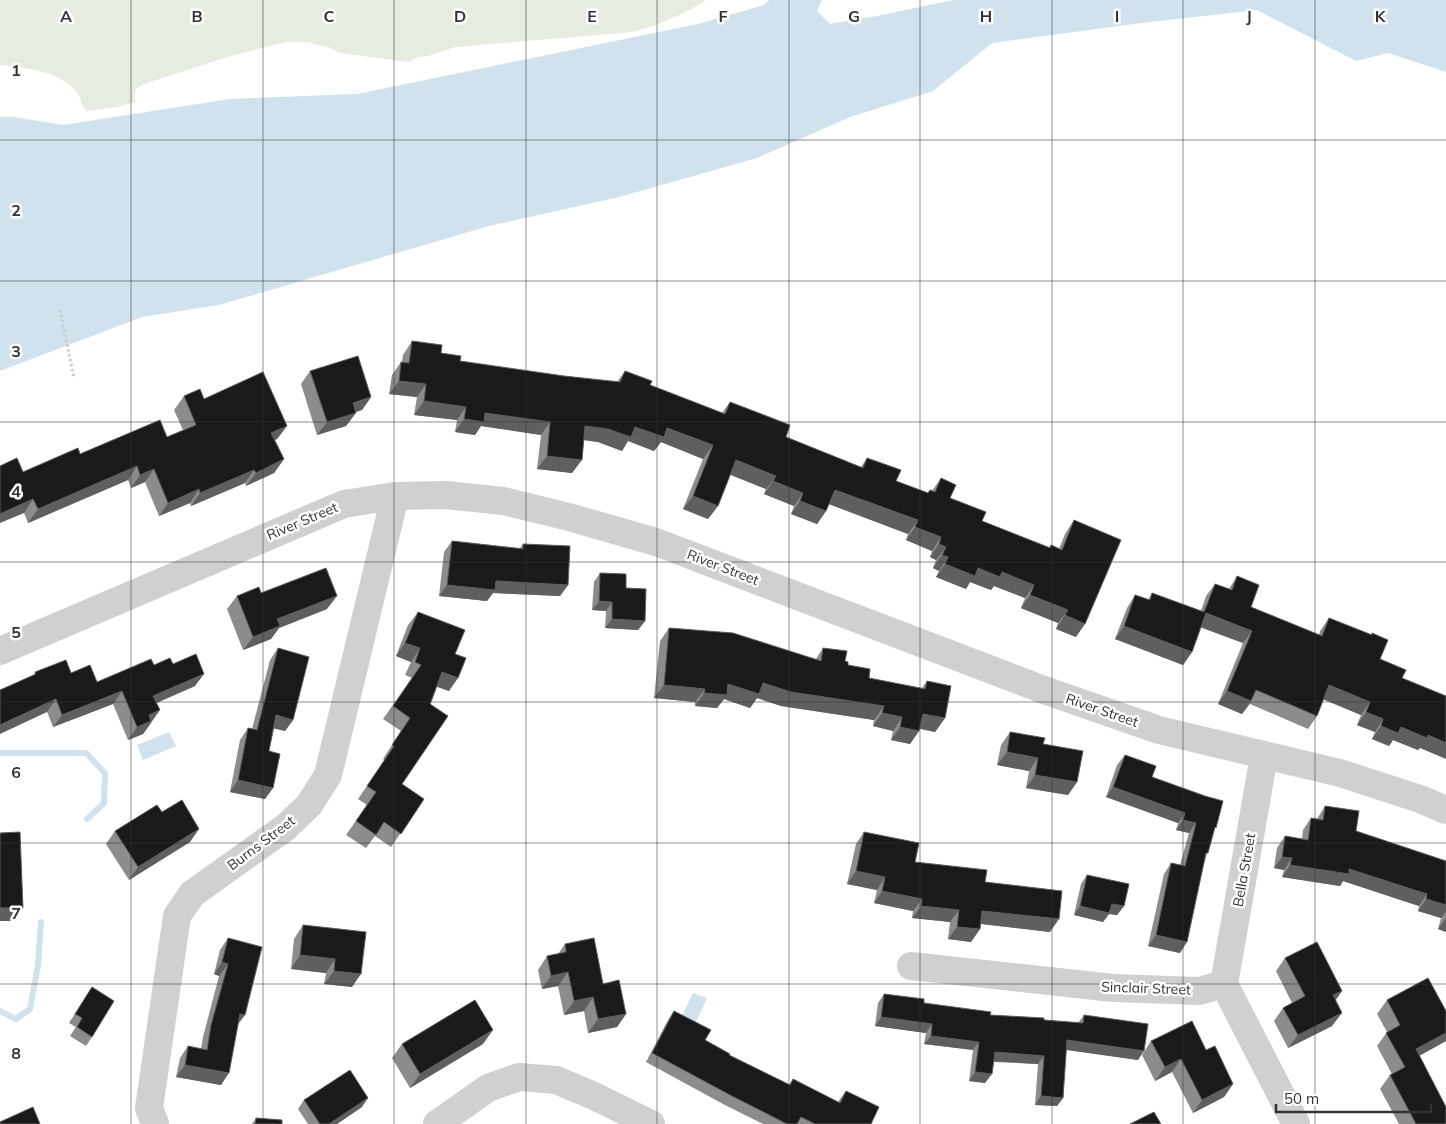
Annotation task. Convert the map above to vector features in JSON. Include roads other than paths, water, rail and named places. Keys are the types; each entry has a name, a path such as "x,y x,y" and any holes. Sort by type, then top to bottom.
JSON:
{"street":[{"name":"River Street","path":"0,651 344,504 395,496 446,495 503,501 569,517 656,542 1044,690 1160,730 1340,773 1420,799 1446,810"},
{"name":"Burns Street","path":"154,1124 149,1108 177,916 192,894 286,827 309,805 328,775 395,496"},
{"name":"Bella Street","path":"1224,984 1264,756"},
{"name":"Sinclair Street","path":"911,966 1112,988 1199,990 1224,984"},
{"path":"1224,984 1296,1124"},
{"path":"437,1124 488,1088 519,1077 556,1080 651,1124"}],"water":[{"path":"769,0 822,0 817,11 830,24 953,0 1446,0 1446,72 1388,53 1356,61 1257,10 992,43 933,91 850,117 757,158 619,197 489,226 219,305 142,317 0,371 0,117 14,117 63,125 230,99 357,94 698,24 764,5"},
{"path":"169,732 176,746 143,760 137,745"},
{"path":"693,993 707,998 693,1028 680,1020"}],"waterway":[{"path":"0,753 86,753 105,773 104,803 87,819"},
{"path":"0,1011 16,1019 30,1009 38,965 41,922"}]}
